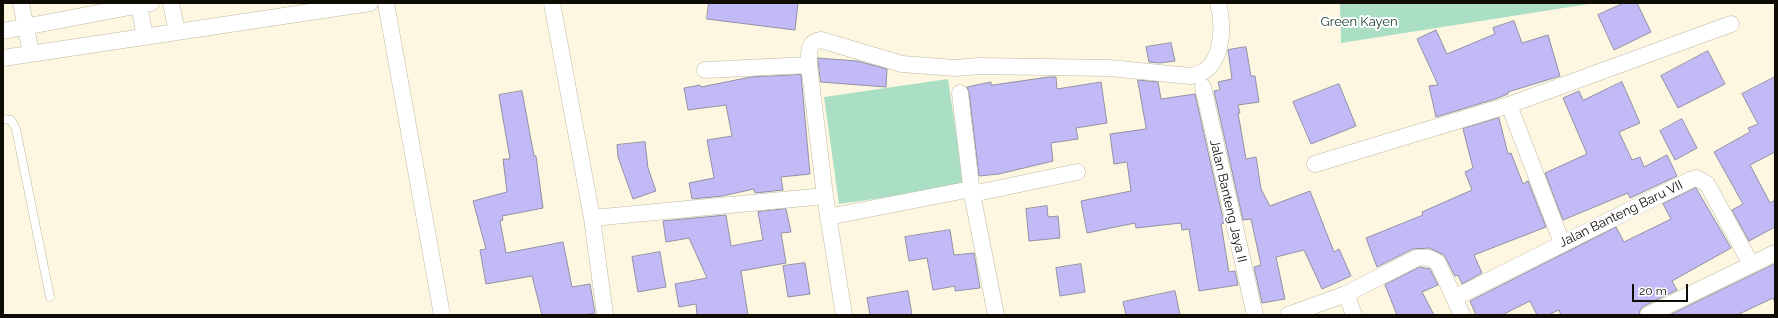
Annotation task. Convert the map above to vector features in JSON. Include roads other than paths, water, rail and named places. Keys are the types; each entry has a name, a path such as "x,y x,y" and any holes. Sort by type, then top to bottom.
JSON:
{"street":[{"path":"21,3 31,53"},
{"path":"171,3 177,32"},
{"path":"3,58 370,3"},
{"path":"386,3 442,315"},
{"path":"552,3 592,218 605,315"},
{"path":"844,315 825,196 809,65 809,48 816,41 821,40 902,64 955,68 979,66 1109,68 1190,76 1201,75 1207,70 1214,60 1221,40 1222,25 1218,3"},
{"path":"3,31 145,4 145,37"},
{"path":"1315,164 1509,105 1731,24"},
{"path":"705,70 809,65"},
{"name":"Jalan Banteng Jaya II","path":"1203,87 1255,315"},
{"path":"960,93 971,192 996,315"},
{"path":"1509,105 1562,243"},
{"path":"828,217 1077,172"},
{"name":"Jalan Banteng Baru VII","path":"1454,298 1562,243 1690,180 1697,178 1707,184 1751,264"},
{"path":"592,218 825,196"},
{"path":"1648,315 1775,253"},
{"path":"1288,315 1346,294 1416,258 1430,257 1438,263 1462,315"},
{"path":"1346,294 1354,315"}],"lane":[{"path":"3,119 11,120 16,129 50,297"}],"park label":[{"name":"Green Kayen","path":"1359,22"}]}
